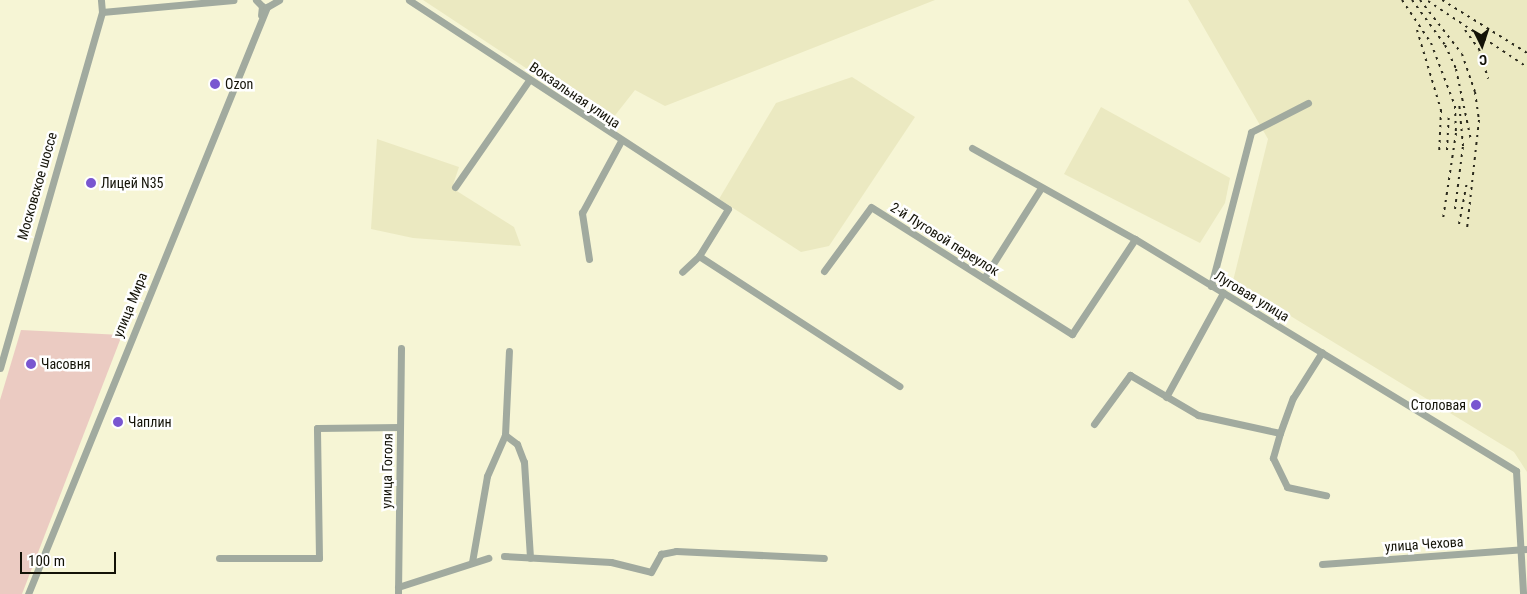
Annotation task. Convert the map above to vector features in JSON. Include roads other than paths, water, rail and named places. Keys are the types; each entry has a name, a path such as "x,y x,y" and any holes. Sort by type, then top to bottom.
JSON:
{"street":[{"path":"101,0 102,12 233,0"},
{"path":"256,0 262,6 258,27"},
{"path":"258,27 267,7 279,0"},
{"name":"Вокзальная улица","path":"409,0 621,141 728,209 699,256"},
{"name":"Московское шоссе","path":"0,368 11,323 102,12"},
{"name":"улица Мира","path":"28,594 258,27"},
{"path":"455,187 529,80"},
{"path":"1211,286 1251,132 1308,103"},
{"path":"589,259 582,213 621,141"},
{"name":"Луговая улица","path":"972,148 1040,188 1135,239 1516,471 1523,550"},
{"path":"984,278 1040,188"},
{"name":"2-й Луговой переулок","path":"824,271 872,207 1072,334 1135,239"},
{"path":"682,272 699,256 899,386"},
{"path":"1166,397 1223,293"},
{"name":"улица Гоголя","path":"398,590 401,348"},
{"path":"472,562 487,476 505,436 509,351"},
{"path":"1322,352 1293,398 1273,458 1287,487 1326,495"},
{"path":"1094,424 1130,375 1198,415 1280,433"},
{"path":"219,558 319,558 317,428 400,427"},
{"path":"505,436 517,444 524,462 530,558"},
{"path":"1523,550 1523,594"},
{"name":"улица Чехова","path":"1322,564 1523,550"},
{"path":"504,556 611,562 651,572 662,554 676,552 824,558"},
{"path":"398,590 472,562 488,558"}],"railway":[{"path":"1402,0 1431,43 1455,106 1456,133 1443,219"},
{"path":"1412,0 1445,45 1456,69 1471,140"},
{"path":"1420,0 1462,54 1475,92 1479,120 1467,228"},
{"path":"1442,0 1527,53"},
{"path":"1428,1 1527,67"},
{"path":"1417,30 1441,110 1439,155"},
{"path":"1465,30 1479,49 1488,79"},
{"path":"1455,209 1463,146 1459,102"},
{"path":"1447,150 1449,113"},
{"path":"1459,224 1467,182"}],"place":[{"name":"Ozon","path":"215,84"},
{"name":"Лицей N35","path":"91,183"},
{"name":"Часовня","path":"31,364"},
{"name":"Столовая","path":"1476,405"},
{"name":"Чаплин","path":"118,422"}]}
